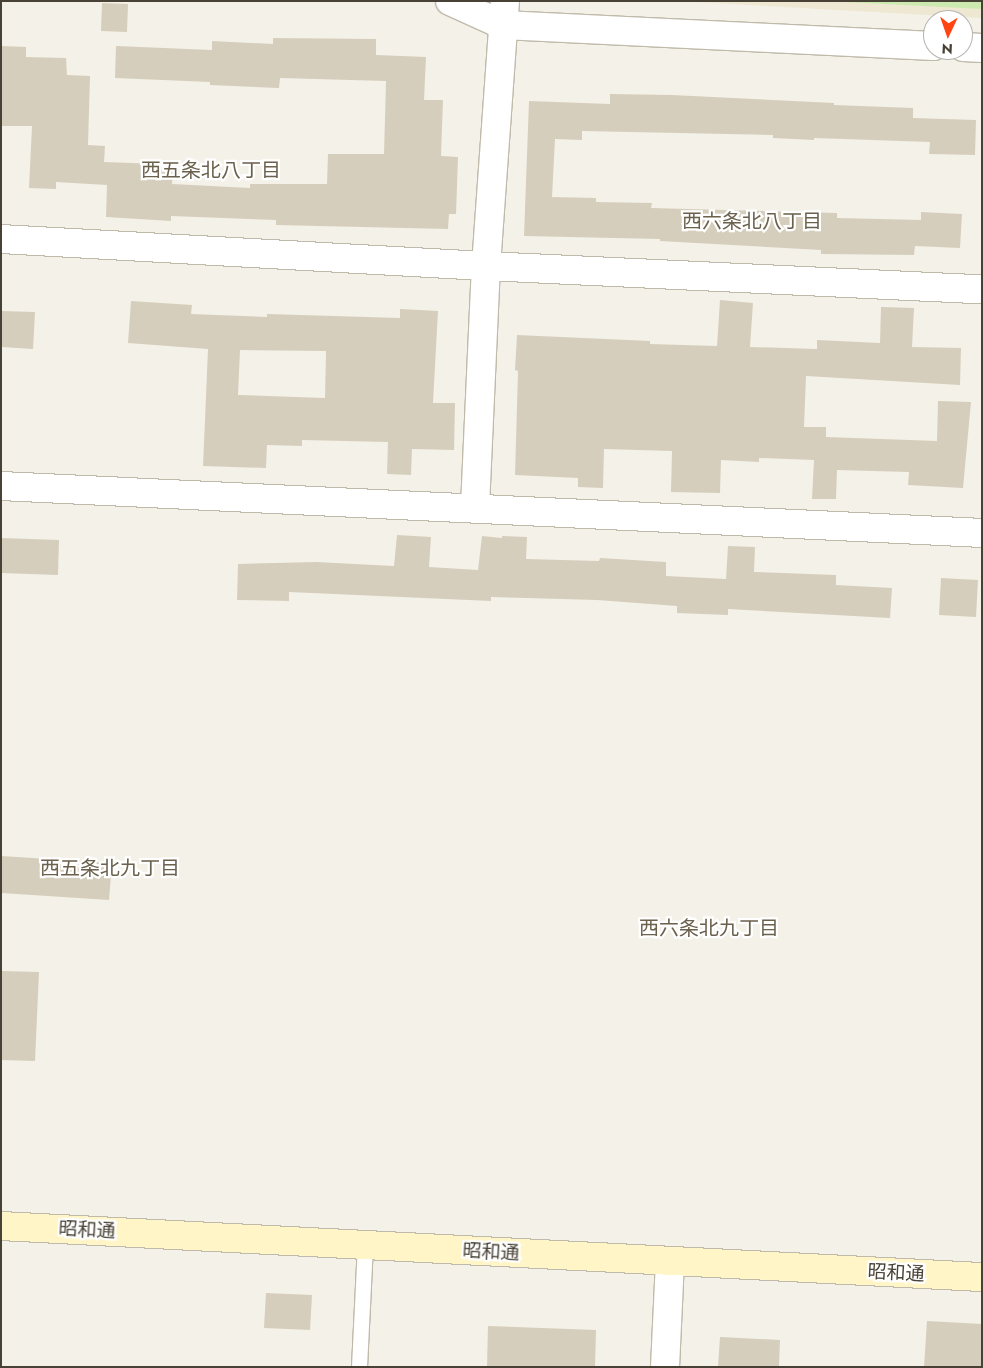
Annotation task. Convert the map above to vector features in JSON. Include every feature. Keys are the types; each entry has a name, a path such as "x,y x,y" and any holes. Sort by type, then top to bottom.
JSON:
{"street":[{"path":"450,1 504,13 923,45"},
{"path":"475,507 486,266 504,13"},
{"path":"1,239 486,266 982,289"},
{"path":"1,486 475,507 982,533"},
{"name":"昭和通","path":"1,1226 982,1277"},
{"path":"665,1367 670,1262"}],"lane":[{"path":"359,1367 365,1246"}],"shaded area":[{"path":"679,1 982,1 982,18 973,17 973,10 923,10 923,15"}],"green space":[{"path":"826,1 982,1 982,9"}],"building":[{"path":"102,3 128,4 127,32 101,31"},
{"path":"273,38 376,39 376,55 426,57 424,100 443,100 441,156 458,157 456,214 449,214 448,229 276,225 276,220 171,216 171,221 106,217 107,185 56,182 56,189 29,188 32,126 1,126 1,46 26,47 26,57 66,58 67,75 90,76 88,145 105,146 104,162 159,164 159,170 173,171 172,184 250,188 250,184 327,184 328,154 384,154 386,81 280,78 279,88 210,85 210,82 115,78 116,46 212,50 212,41 273,44"},
{"path":"610,94 672,95 913,108 913,118 976,120 975,155 929,154 930,142 814,138 814,140 773,138 773,135 582,131 582,140 555,139 552,197 596,198 596,202 652,203 651,208 837,213 837,218 921,220 921,212 962,214 960,248 915,246 914,255 821,254 821,250 660,241 660,239 524,236 529,101 610,104"},
{"path":"720,300 753,303 750,347 817,349 817,340 880,343 881,307 914,308 912,347 961,348 960,385 806,376 804,427 826,427 826,437 937,441 938,401 971,402 963,488 908,485 909,472 837,470 836,499 812,499 814,460 759,458 759,462 721,460 720,493 671,492 672,451 604,449 603,488 578,487 578,478 515,475 518,371 515,370 517,335 650,341 650,344 717,346"},
{"path":"131,301 192,305 191,314 267,317 267,314 400,318 400,309 438,311 433,403 455,403 454,450 412,449 411,475 387,474 388,442 302,440 302,446 267,445 266,468 203,466 208,349 128,343","holes":["240,350 326,351 325,398 238,395"]},
{"path":"1,311 35,312 33,349 1,347"},
{"path":"397,535 431,537 429,567 478,570 482,536 502,538 502,536 527,537 526,559 599,561 600,558 666,562 666,576 726,579 728,546 755,547 754,572 836,575 836,585 892,588 890,618 728,609 728,615 677,613 677,606 597,600 491,597 491,601 289,592 289,601 237,600 238,564 316,562 394,566"},
{"path":"1,538 59,540 58,575 1,573"},
{"path":"941,578 978,580 976,617 939,615"},
{"path":"1,856 112,863 109,900 1,893"},
{"path":"1,971 39,972 35,1061 1,1060"},
{"path":"266,1293 312,1295 310,1330 264,1328"},
{"path":"927,1321 982,1324 982,1367 924,1367"},
{"path":"488,1326 596,1330 595,1367 487,1367"},
{"path":"720,1337 780,1340 779,1367 718,1367"}],"district":[{"name":"西五条北八丁目","path":"211,170"},
{"name":"西六条北八丁目","path":"752,221"},
{"name":"西五条北九丁目","path":"110,868"},
{"name":"西六条北九丁目","path":"709,928"}]}
